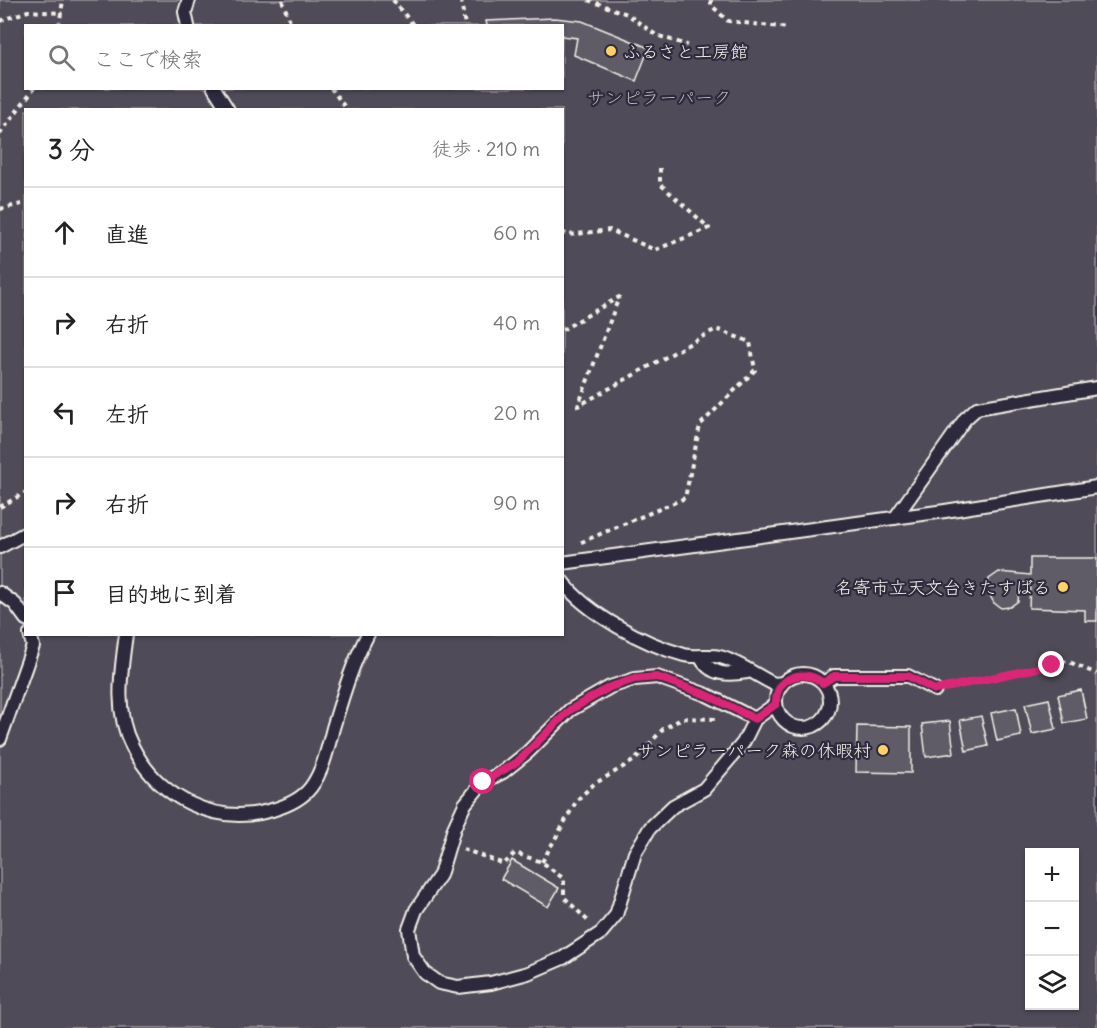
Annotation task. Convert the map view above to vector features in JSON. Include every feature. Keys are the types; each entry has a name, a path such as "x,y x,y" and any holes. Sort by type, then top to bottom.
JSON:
{"lane":[{"path":"188,24 185,12 189,0"},
{"path":"215,90 227,108"},
{"path":"895,518 965,419 977,408 1097,388"},
{"path":"564,563 895,518 1097,487"},
{"path":"0,548 24,534"},
{"path":"564,583 584,602 618,626 650,642 700,658 718,656 774,684 783,683 798,675 807,675 823,683 829,700 828,708 818,723 810,727 793,726 786,722 780,715 776,704 778,690 783,683"},
{"path":"0,593 15,604 24,616"},
{"path":"0,739 33,646 30,636"},
{"path":"126,636 120,710 131,745 147,771 174,795 203,811 235,817 288,805 310,788 325,757 354,660 367,636"},
{"path":"823,683 834,676 908,676 935,690"},
{"path":"755,719 707,695 657,677 635,679 610,687 570,710 523,757 483,782 465,804 454,828 440,876 416,910 409,929 413,956 425,973 439,983 458,987 480,984 528,973 563,958 601,933 616,915 635,853 650,828 673,806 704,789 743,742 755,719 776,704"}],"path":[{"path":"59,24 63,0"},
{"path":"282,0 291,24"},
{"path":"393,0 412,24"},
{"path":"461,0 465,24"},
{"path":"588,0 627,14 656,35 687,45"},
{"path":"711,0 711,5 728,21 789,28"},
{"path":"0,21 28,11 62,13"},
{"path":"0,134 32,90"},
{"path":"332,90 346,108"},
{"path":"564,233 568,235 610,230 655,250 709,228 660,184 660,164"},
{"path":"0,209 24,203"},
{"path":"564,329 619,297 579,406 716,329 750,342 755,370 699,425 685,498 581,541 575,546"},
{"path":"0,507 24,493"},
{"path":"935,690 1067,661 1097,674"},
{"path":"542,861 576,800 594,784 635,760 663,729 683,718 723,720"},
{"path":"451,844 504,864 515,853 542,861 564,879 564,897 601,933"}],"green space":[{"name":"サンピラーパーク","path":"0,0 1097,0 1097,1028 0,1028"}],"building":[{"name":"ふるさと工房館","path":"555,18 582,21 649,48 636,81 574,55 577,38 564,36 564,24 487,24 486,21"},
{"name":"名寄市立天文台きたすばる","path":"1030,558 1097,558 1097,621 1085,621 1085,610 1029,608 1030,583 1020,583 1018,601 1010,607 1001,608 994,603 987,590 989,579 999,572 1030,575"},
{"path":"1081,690 1087,719 1064,723 1058,695"},
{"path":"1049,699 1056,729 1032,734 1025,704"},
{"path":"1016,708 1021,736 997,741 991,713"},
{"path":"981,716 988,746 966,751 960,720"},
{"path":"950,721 954,753 926,757 922,724"},
{"name":"サンピラーパーク森の休暇村","path":"857,726 911,727 911,773 856,772"},
{"path":"512,860 559,888 548,907 501,879"}],"place":[{"name":"ふるさと工房館","path":"611,51"},
{"name":"名寄市立天文台きたすばる","path":"1063,587"},
{"name":"サンピラーパーク森の休暇村","path":"883,750"}],"route":[{"path":"483,782 517,762 570,710 610,687 635,679 657,677 707,695 755,719 776,704 778,690 783,683 798,675 807,675 823,683 834,676 908,676 935,690 1052,665"}]}
